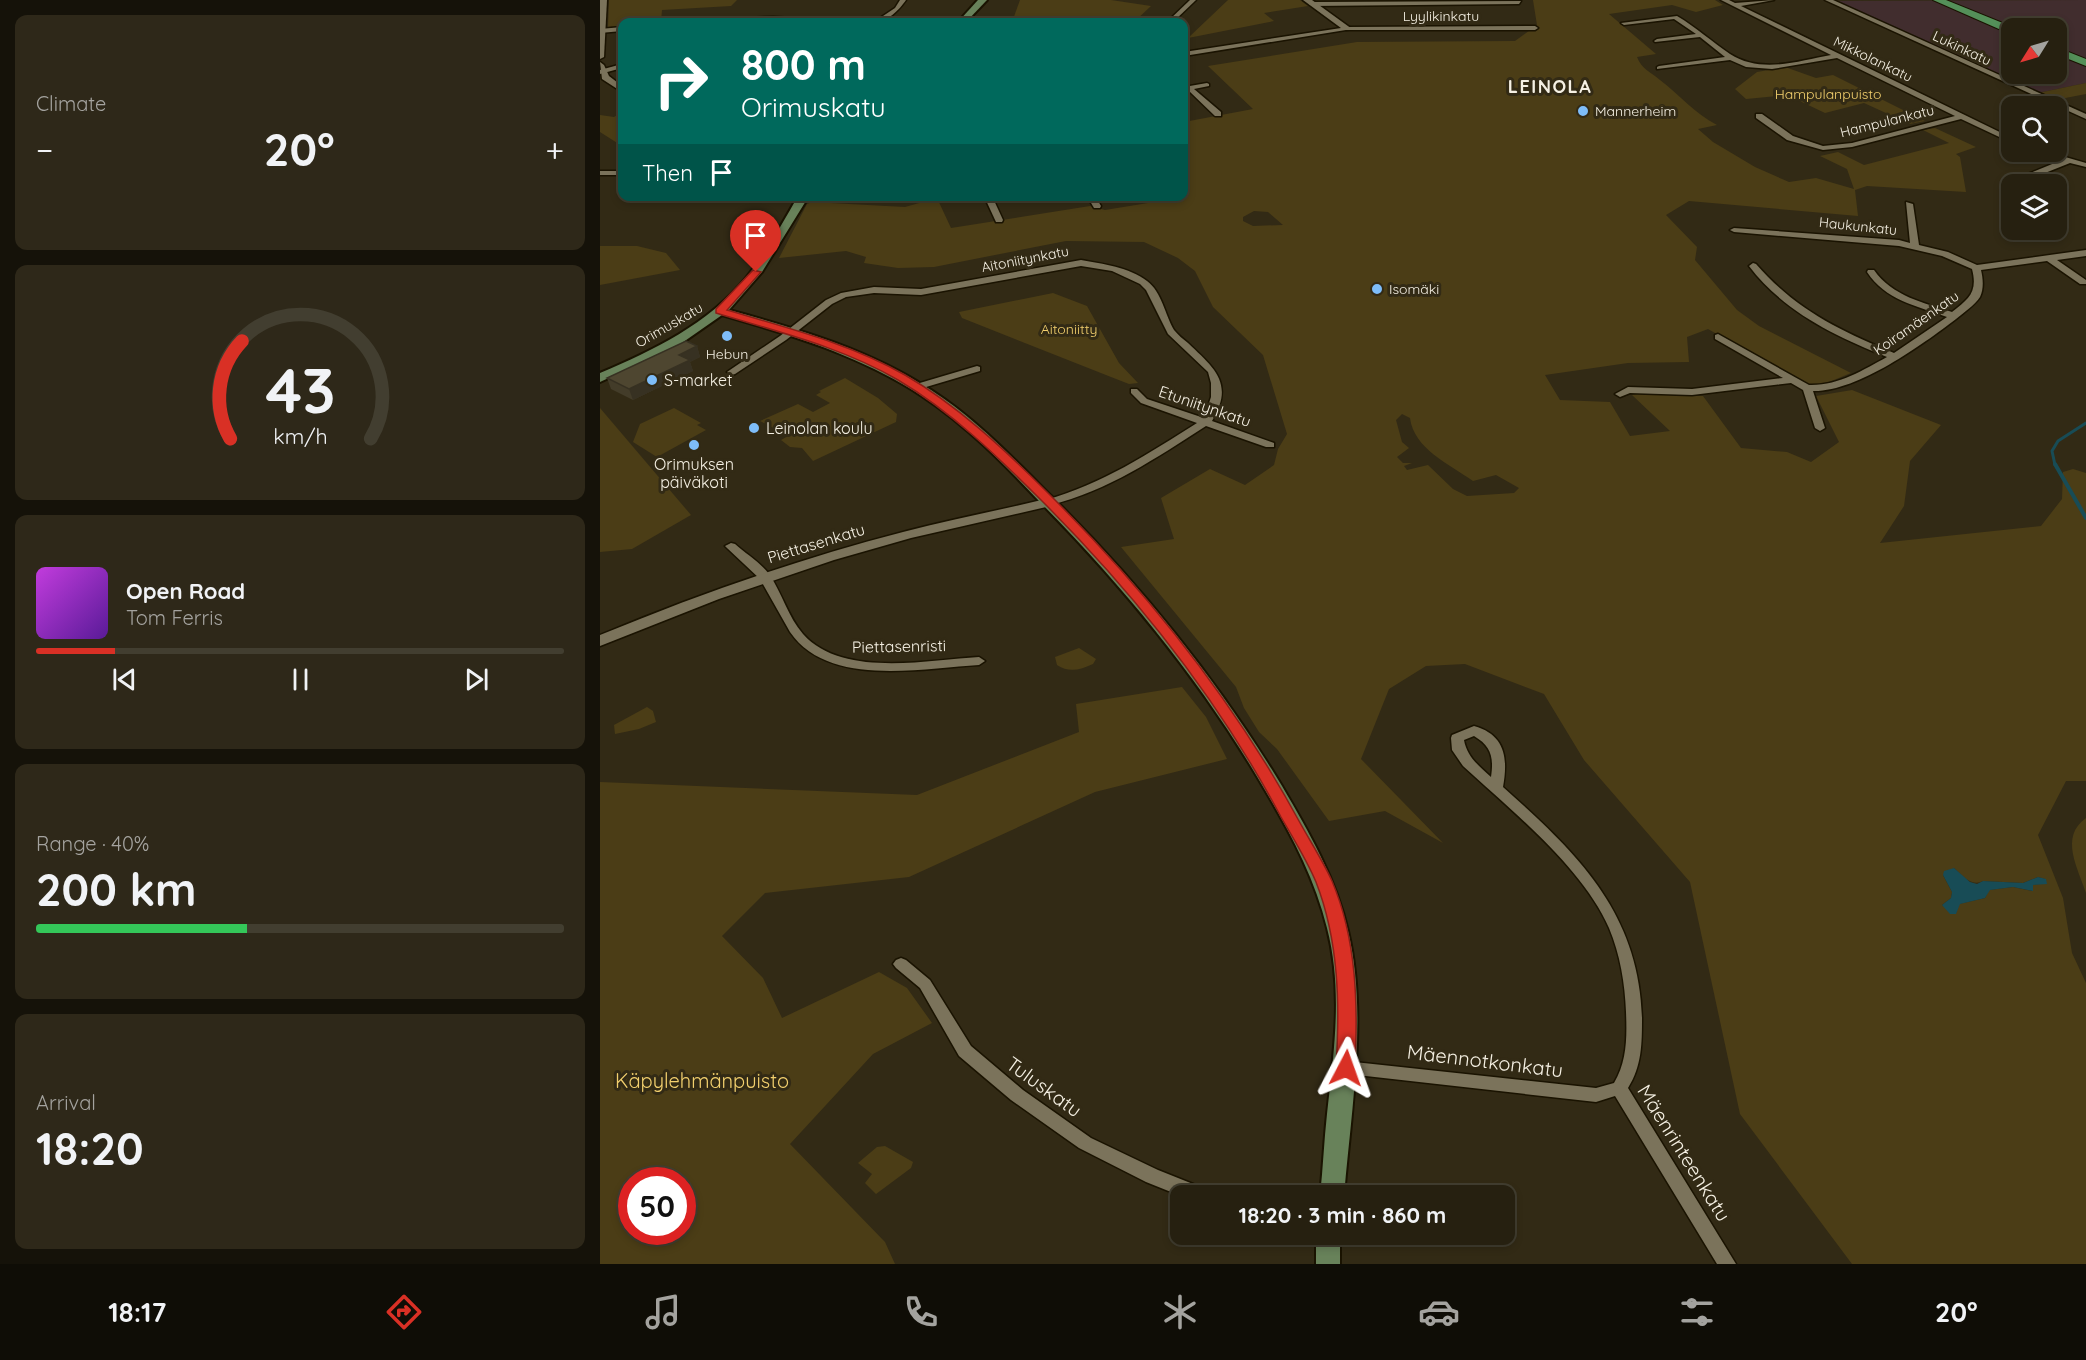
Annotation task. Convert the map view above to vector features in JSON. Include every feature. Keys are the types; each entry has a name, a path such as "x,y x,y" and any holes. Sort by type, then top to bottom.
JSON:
{"main road":[{"path":"966,18 983,0"},
{"path":"1938,0 2001,26"},
{"path":"2067,55 2086,63"},
{"name":"Orimuskatu","path":"600,378 686,334 720,311 740,293 761,266 801,201"},
{"path":"720,311 792,331 860,357 916,387 950,411 1017,468 1132,589 1212,692 1259,761 1310,853 1324,882 1342,948 1348,1010 1346,1068 1340,1102 1333,1185"},
{"path":"1328,1245 1328,1264"}],"street":[{"path":"600,57 603,0"},
{"path":"883,18 894,11 903,0"},
{"path":"1174,18 1193,0"},
{"name":"Mikkolankatu","path":"1724,0 2001,136"},
{"path":"1734,5 1771,0"},
{"name":"Lukinkatu","path":"1828,0 2086,117"},
{"path":"1310,2 1520,2"},
{"path":"1310,2 1348,29"},
{"path":"1624,23 1675,17 1731,58 1742,63 1767,67 1836,56"},
{"name":"Lyylikinkatu","path":"1348,29 1535,28"},
{"path":"601,31 618,29"},
{"path":"1188,53 1348,29"},
{"path":"1657,41 1702,35"},
{"path":"1659,68 1731,58"},
{"path":"618,67 601,69 618,87"},
{"path":"1188,89 1207,85"},
{"path":"1188,91 1218,114"},
{"name":"Hampulankatu","path":"1759,116 1790,138 1823,148 1852,145 1959,117"},
{"path":"2035,174 2068,159 2086,165"},
{"path":"600,173 618,173"},
{"path":"990,201 999,219"},
{"path":"1094,201 1097,206"},
{"path":"1909,204 1915,246"},
{"name":"Haukunkatu","path":"1734,230 1761,230 1915,246 1976,268"},
{"path":"1976,268 2086,253"},
{"path":"2049,258 2083,282"},
{"name":"Aitoniitynkatu","path":"732,372 792,331 829,302 855,292 874,290 921,292 1090,262 1129,273 1143,282 1149,289 1171,332 1212,371 1216,379 1214,410 1207,421"},
{"path":"1753,266 1777,293 1810,317 1894,356"},
{"name":"Koiramäenkatu","path":"1807,388 1820,390 1845,383 1894,356 1976,296 1979,280 1976,268"},
{"path":"1871,272 1882,285 1897,294 1951,315"},
{"path":"1718,337 1807,388 1820,428"},
{"path":"916,387 977,369"},
{"path":"1620,394 1628,390 1692,392 1790,380"},
{"name":"Etuniitynkatu","path":"1134,391 1144,401 1207,421 1270,445"},
{"path":"1050,502 1072,497 1125,473 1207,421"},
{"name":"Piettasenkatu","path":"600,641 765,577 893,539 1050,502"},
{"name":"Piettasenristi","path":"731,546 765,577 798,636 809,648 831,660 862,665 979,661"},
{"name":"Mäenrinteenkatu","path":"1496,788 1548,838 1602,902 1623,946 1634,999 1634,1051 1631,1071 1619,1088 1727,1264"},
{"name":"Tuluskatu","path":"901,964 926,984 965,1051 1017,1095 1085,1143 1174,1185"},
{"name":"Mäennotkonkatu","path":"1346,1068 1596,1095 1619,1088"}],"shaded area":[{"path":"2086,0 2086,83 2038,93 2018,84 2067,84 2067,18 2001,18 2001,76 1837,1"}],"green space":[{"path":"609,0 737,0 731,6 662,10 661,18 618,18 618,26 608,27"},
{"path":"1020,0 1111,0 1151,6 1138,18 1013,18"},
{"path":"1228,0 1300,0 1308,6 1264,13 1274,21 1188,38"},
{"path":"1533,0 1715,0 1723,5 1696,12 1672,5 1609,14 1656,54 1637,57 1644,68 1701,115 1717,125 1698,129 1713,142 1755,167 1789,182 1816,178 1854,189 1847,169 1820,156 1838,152 1864,165 1949,143 1923,130 1935,128 1976,147 1956,154 1960,157 1966,192 1867,186 1855,190 1858,216 1689,201 1666,215 1697,247 1695,260 1737,310 1759,326 1851,373 1829,382 1808,386 1708,329 1687,337 1689,362 1628,363 1545,375 1560,400 1610,402 1630,436 1670,431 1632,395 1639,393 1703,396 1741,448 1787,452 1811,462 1839,442 1816,396 1852,390 1941,425 1910,461 1904,506 1880,543 2041,526 2062,499 2063,472 2073,469 2086,473 2086,781 2066,781 2038,835 2063,898 2072,953 2086,983 2086,1264 1852,1264 1740,1114 1690,882 1584,760 1544,694 1465,664 1426,666 1389,689 1361,759 1443,843 1385,811 1329,821 1277,749 1259,732 1244,708 1236,687 1121,547 1174,539 1161,498 1210,469 1245,485 1274,465 1278,449 1287,434 1263,355 1213,307 1195,271 1178,258 1144,242 1066,241 934,267 898,268 864,263 866,257 846,251 779,258 807,204 812,202 905,207 926,201 938,201 951,228 1090,206 1105,210 1148,203 1147,201 1188,201 1188,121 1253,109 1208,66 1357,42 1515,41 1537,25","holes":["1254,211 1268,212 1283,225 1253,226 1243,221 1243,217","1402,414 1410,418 1418,439 1425,447 1473,481 1496,475 1519,488 1514,493 1467,496 1453,489 1428,465 1407,470 1404,466 1412,463 1403,463 1397,457 1409,448 1402,442 1396,420","1954,868 1967,880 1975,883 1983,881 2023,883 2038,877 2045,879 2046,883 2033,885 2032,891 2013,887 1989,890 1985,898 1959,904 1956,913 1942,905 1951,898 1952,892 1943,875"]},
{"name":"Hampulanpuisto","path":"1785,67 1816,78 1833,75 1925,121 1910,124 1864,103 1825,113 1787,95 1746,99 1735,89 1757,72"},
{"path":"2086,83 2086,94 2067,98 2045,96 2038,93"},
{"path":"618,114 618,143 600,132 600,115 614,117"},
{"path":"600,246 637,246 666,253 680,270 600,285"},
{"name":"Aitoniitty","path":"1053,293 1087,306 1119,363 1138,383 1129,384 962,318 959,312"},
{"path":"845,378 878,398 897,414 896,422 813,461 802,448 790,447 781,440 790,435 788,429 781,432 760,421 798,404 813,412 830,403 816,395 821,392 819,391"},
{"path":"600,408 691,515 632,549 600,552"},
{"path":"674,408 701,423 697,425 706,430 657,457 633,442 640,424"},
{"path":"1079,648 1096,659 1093,664 1075,670 1057,665 1055,657"},
{"name":"Käpylehmänpuisto","path":"1182,687 1206,717 1227,759 1095,792 909,877 765,893 722,936 763,978 782,1018 879,972 907,988 932,1023 873,1054 790,1144 885,1242 895,1264 600,1264 600,782 917,795 1079,732 1076,704"},
{"path":"647,707 653,711 656,722 639,729 615,734 614,725"},
{"path":"2086,818 2086,893 2075,863 2072,843 2073,834"},
{"path":"885,1146 913,1162 911,1168 876,1194 865,1183 872,1174 858,1163 877,1147"}],"water":[{"path":"1954,868 1970,882 1977,884 1983,881 2023,883 2038,877 2046,879 2047,884 2033,885 2033,891 2013,887 1990,890 1985,898 1960,904 1956,914 1950,914 1942,905 1951,898 1952,892 1943,875 1944,871"}],"building":[{"path":"686,341 697,346 679,355 690,360 629,389 607,378"}],"waterway":[{"path":"2055,465 2052,451 2058,441 2086,423"},
{"path":"2055,464 2086,518"}],"place":[{"name":"Mannerheim","path":"1583,111"},
{"name":"Isomäki","path":"1377,289"},
{"name":"Hebun","path":"727,336"},
{"name":"S-market","path":"652,380"},
{"name":"Leinolan koulu","path":"754,428"},
{"name":"Orimuksen päiväkoti","path":"694,445"}],"district":[{"name":"LEINOLA","path":"1550,87"}],"route":[{"path":"756,272 740,293 720,311 792,331 840,348 901,377 950,411 1017,468 1080,532 1132,589 1231,717 1259,761 1324,882 1342,948 1345,971 1348,1010 1346,1068"}]}
